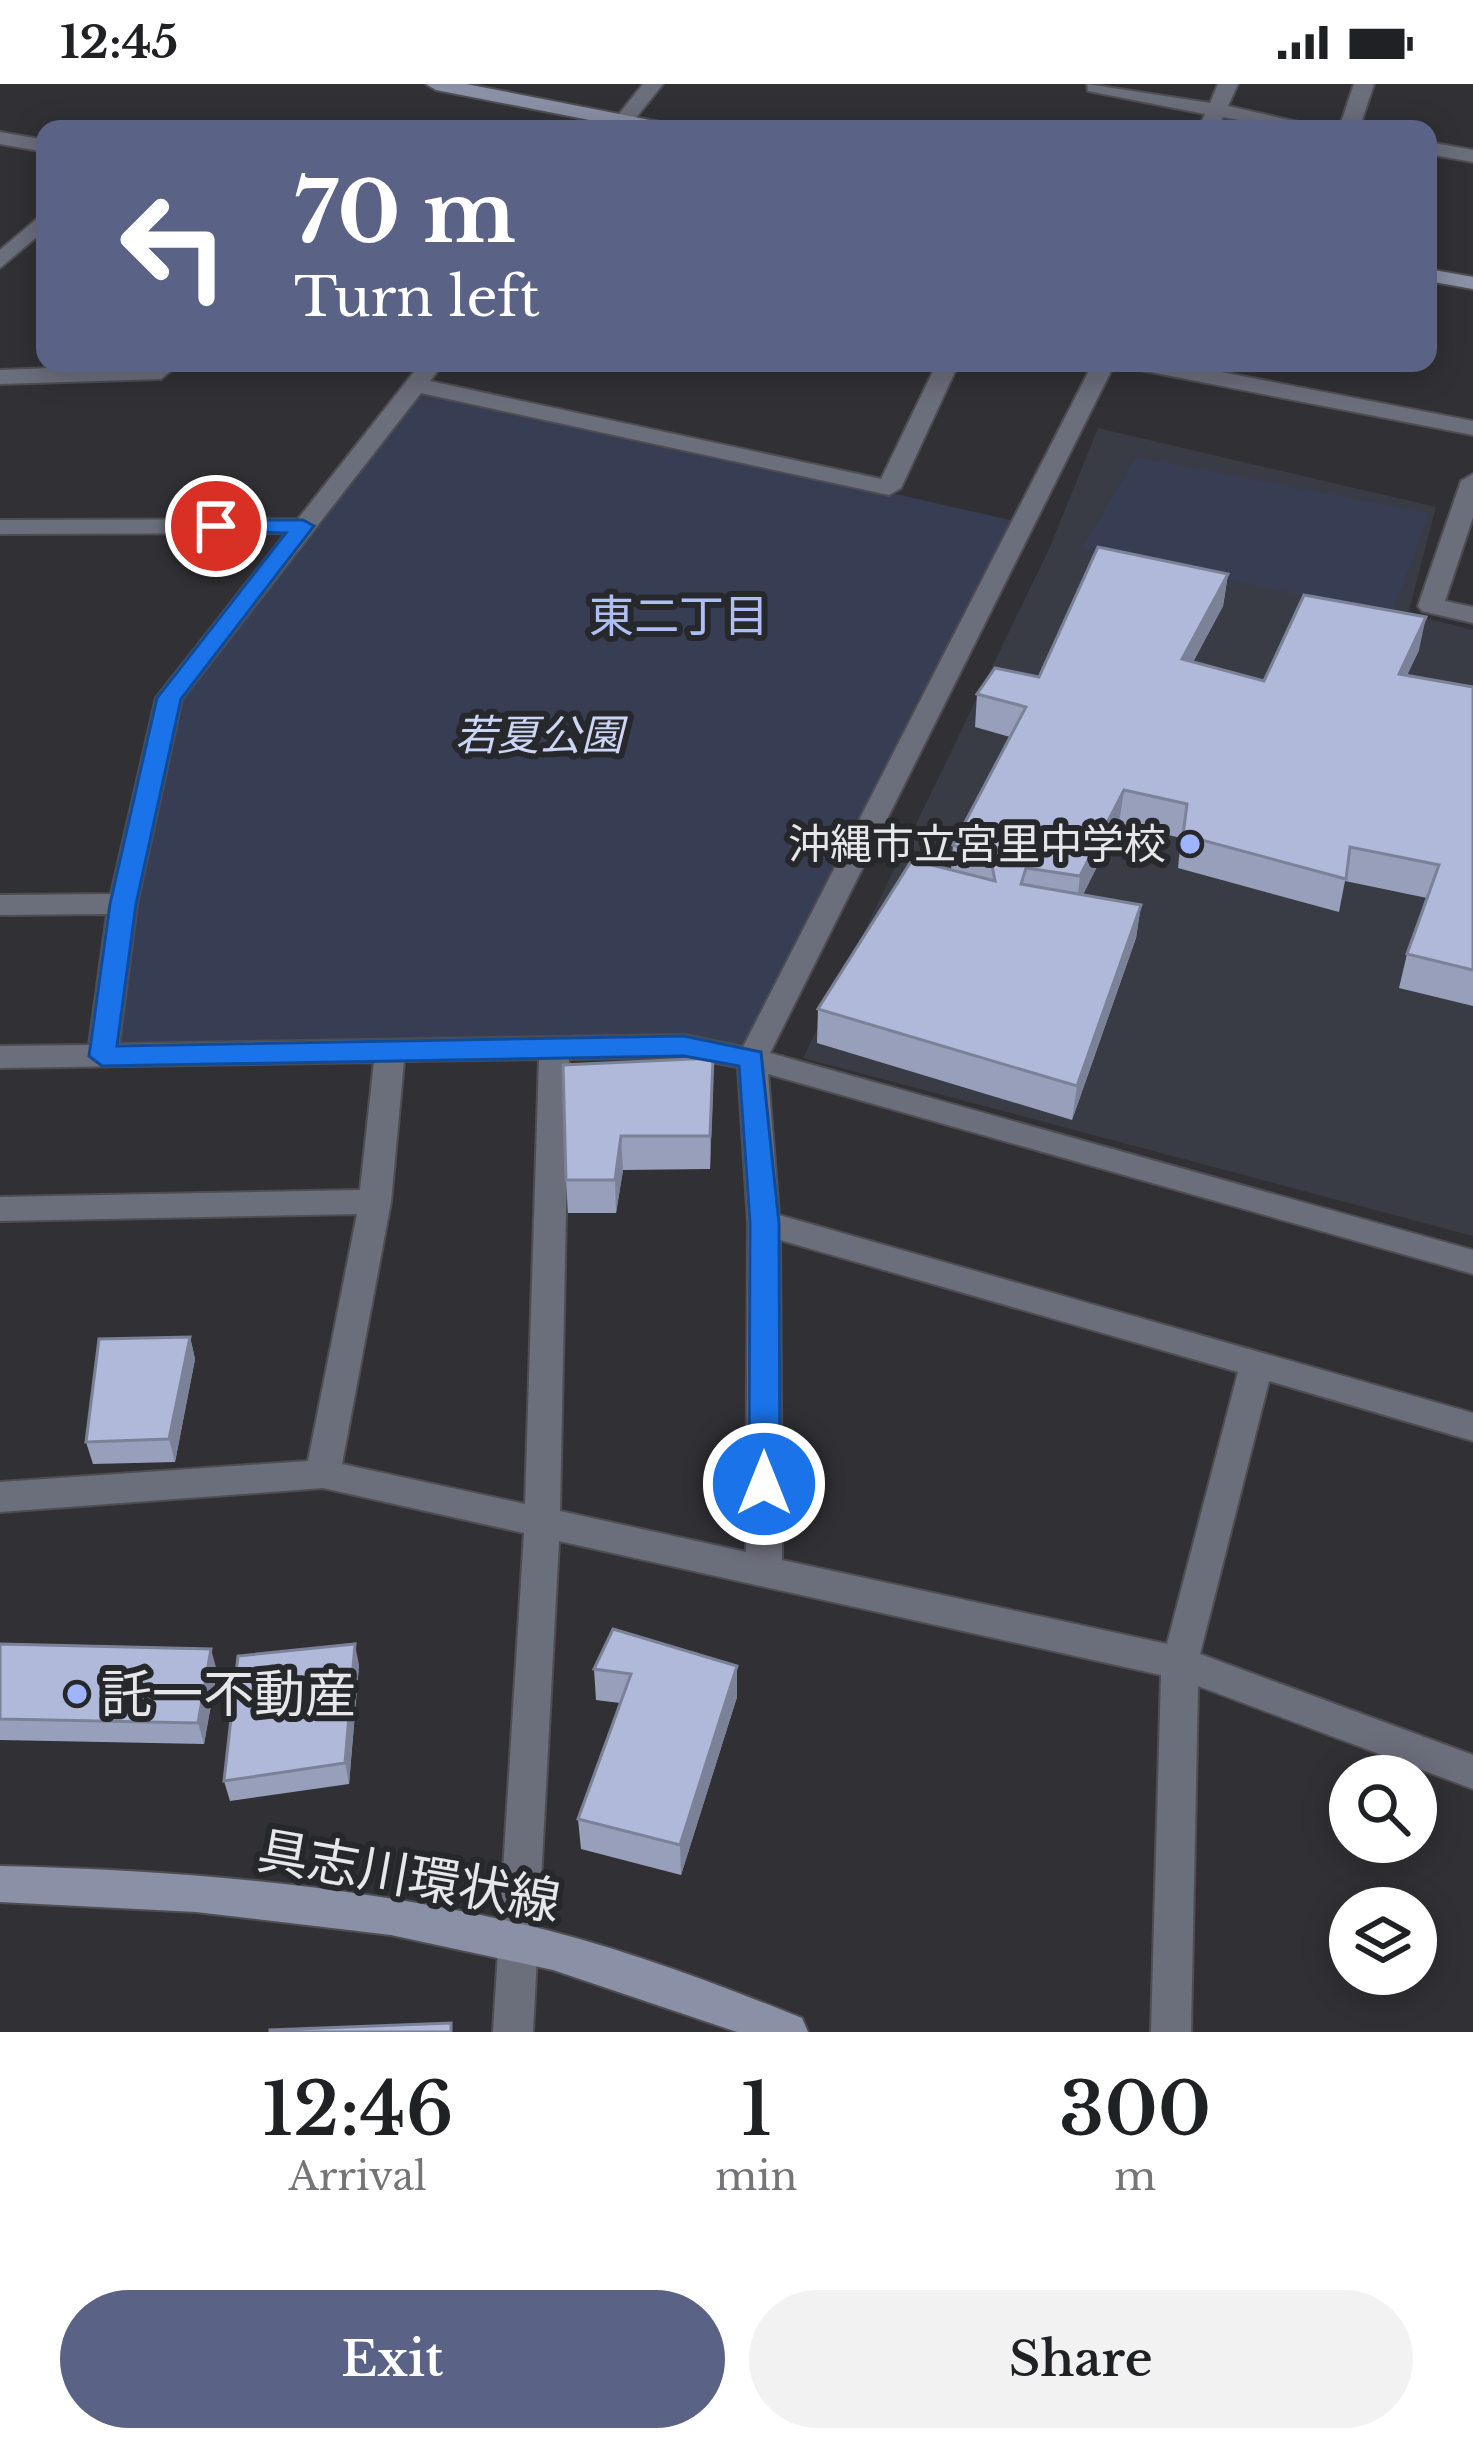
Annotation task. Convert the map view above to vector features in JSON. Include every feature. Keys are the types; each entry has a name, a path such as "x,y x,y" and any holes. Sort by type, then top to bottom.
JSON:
{"main road":[{"path":"436,84 598,120"},
{"path":"1437,276 1473,283"},
{"name":"具志川環状線","path":"0,1884 297,1903 519,1942 700,1998 788,2032"}],"street":[{"path":"624,120 653,84"},
{"path":"1211,120 1228,84"},
{"path":"1352,120 1364,84"},
{"path":"1089,85 1208,120"},
{"path":"0,138 36,144"},
{"path":"1437,150 1473,156"},
{"path":"0,262 36,227"},
{"path":"0,376 161,372"},
{"path":"102,1056 123,904 169,698 425,374 889,488 944,372"},
{"path":"764,1571 764,1223 752,1059 1098,372"},
{"path":"1186,372 1473,428"},
{"path":"1473,481 1431,606 1473,615"},
{"path":"0,527 303,526"},
{"path":"0,904 123,904"},
{"path":"0,1058 684,1046 752,1059 1473,1262"},
{"path":"513,2032 542,1522 554,1048"},
{"path":"323,1474 375,1202 390,1051"},
{"path":"0,1209 375,1202"},
{"path":"764,1223 1473,1427"},
{"path":"1171,2032 1180,1663 1257,1364"},
{"path":"0,1497 323,1474 1180,1663 1473,1772"}],"shaded area":[{"name":"沖縄市立宮里中学校","path":"1098,428 1436,507 1408,614 1473,630 1473,1236 803,1058 1050,547"}],"green space":[{"name":"若夏公園","path":"417,385 1023,523 752,1059 684,1046 102,1056 169,698"},
{"path":"1136,457 1429,513 1392,615 1082,548"}],"building":[{"path":"1098,547 1228,574 1182,659 1264,681 1304,595 1426,617 1399,674 1473,687 1473,970 1407,954 1439,865 1350,847 1346,879 1183,835 1187,804 1124,790 1080,876 1026,868 1021,884 1141,905 1077,1086 818,1009 912,860 995,881 991,860 953,845 1026,707 977,694 995,668 1039,677"},
{"path":"713,1058 710,1136 621,1136 615,1180 566,1180 563,1065"},
{"path":"190,1337 169,1439 86,1442 99,1339"},
{"path":"613,1629 737,1666 680,1845 578,1819 631,1674 594,1669"},
{"path":"0,1644 211,1649 198,1723 0,1719"},
{"path":"355,1644 345,1763 224,1781 238,1656"},
{"path":"451,2023 451,2032 270,2032 270,2030"}],"place":[{"name":"沖縄市立宮里中学校","path":"1190,844"},
{"name":"託一不動産","path":"77,1694"}],"district":[{"name":"東二丁目","path":"679,616"}],"route":[{"path":"216,526 303,526 169,698 123,904 102,1056 684,1046 752,1059 764,1223 764,1484"}]}
